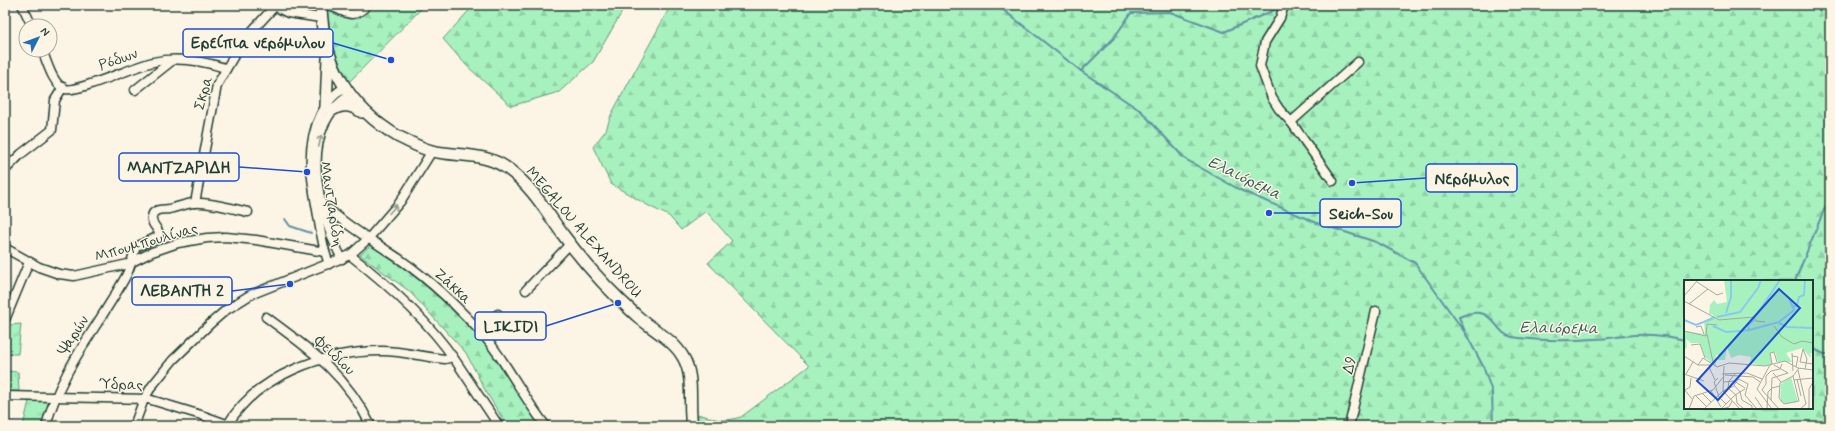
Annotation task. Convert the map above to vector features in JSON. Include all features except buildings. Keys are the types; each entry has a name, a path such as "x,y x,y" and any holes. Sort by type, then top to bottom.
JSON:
{"main road":[{"name":"MEGALOU ALEXANDROU","path":"321,5 321,18 328,54 347,91 376,122 409,142 432,151 478,156 497,162 508,169 530,189 570,244 625,305 672,343 684,358 689,373 692,426"},
{"path":"328,54 329,108 349,105 376,122"}],"street":[{"path":"22,5 28,18"},
{"path":"329,5 352,15 359,13 367,5"},
{"path":"1281,5 1283,10 1280,18 1265,42 1260,66 1272,98 1279,110 1292,122 1333,181"},
{"path":"273,6 291,14 321,18"},
{"name":"Σκρα","path":"195,202 215,90 225,68 242,42 273,6"},
{"path":"5,170 21,154 52,130 55,100 63,88 54,77 46,58"},
{"path":"135,90 173,60"},
{"name":"Ρόδων","path":"63,88 76,88 134,67 153,62 173,60 198,62 225,68"},
{"path":"1292,122 1358,62"},
{"name":"Μαντζαρίδη","path":"342,259 327,228 317,185 317,157 319,141 331,97 347,91"},
{"name":"Μαντζαρίδη","path":"329,108 317,122 312,139 310,158 312,185 325,252 329,264"},
{"path":"134,426 144,398 152,386 173,360 226,310 264,288 350,255 368,239 400,202 432,151"},
{"path":"131,263 136,247 159,236 159,232 152,222 152,217 154,212 160,209 168,209 195,202 248,212"},
{"name":"Ζάκκα","path":"330,210 344,223 417,272 478,329 502,358 546,426"},
{"name":"Μπουμπουλίνας","path":"5,248 29,262 53,272 74,276 131,263 152,252 178,244 214,238 256,240 325,252"},
{"path":"526,290 570,244"},
{"path":"350,255 396,295 453,357 499,426"},
{"path":"5,320 29,262"},
{"name":"Ψαρών","path":"46,426 56,397 71,363 118,290 131,263"},
{"name":"Δ9","path":"1350,426 1376,311"},
{"path":"478,329 498,314"},
{"name":"Φειδίου","path":"266,317 322,360 349,388 371,426"},
{"path":"229,425 240,408 262,388 296,370 322,360 351,353 383,351 445,359 453,357"},
{"name":"Ύδρας","path":"5,396 144,398 167,404 229,425"}],"green space":[{"path":"327,5 425,5 349,82 336,54 329,26"},
{"path":"474,5 626,5 593,62 559,92 511,106 466,65 443,39"},
{"path":"671,5 1830,5 1830,426 697,426 697,414 723,420 741,417 809,366 708,263 732,241 706,211 681,230 669,216 611,184 593,147 606,130 611,115"},
{"path":"371,245 417,273 479,335 543,426 507,426 485,390 466,353 409,291 360,255"},
{"path":"21,324 18,354 5,354 5,334 9,325"},
{"path":"5,371 18,372 19,391 5,391"},
{"path":"29,401 51,401 42,426 23,426"}],"waterway":[{"path":"997,5 1081,71 1114,38 1131,13 1170,12 1224,32 1279,8"},
{"path":"1284,7 1292,5"},
{"name":"Ελαιόρεμα","path":"1081,71 1141,111 1185,159 1240,190 1317,223 1376,242 1415,263 1466,334 1459,317 1471,313 1480,313 1492,320 1506,335 1512,337 1563,340 1647,335 1666,336 1684,340"},
{"name":"Ελαιόρεμα","path":"1795,280 1828,200"},
{"path":"285,219 290,226 311,233"},
{"path":"1466,334 1483,366 1492,392 1493,426"},
{"name":"Ελαιόρεμα","path":"1813,348 1824,354 1830,354"}],"place":[{"name":"Ερείπια νερόμυλου","path":"391,60"},
{"name":"ΜΑΝΤΖΑΡΙΔΗ","path":"307,172"},
{"name":"Νερόμυλος","path":"1352,183"},
{"name":"Seich-Sou","path":"1269,213"},
{"name":"ΛΕΒΑΝΤΗ 2","path":"290,284"},
{"name":"LIKIDI","path":"618,303"}]}
